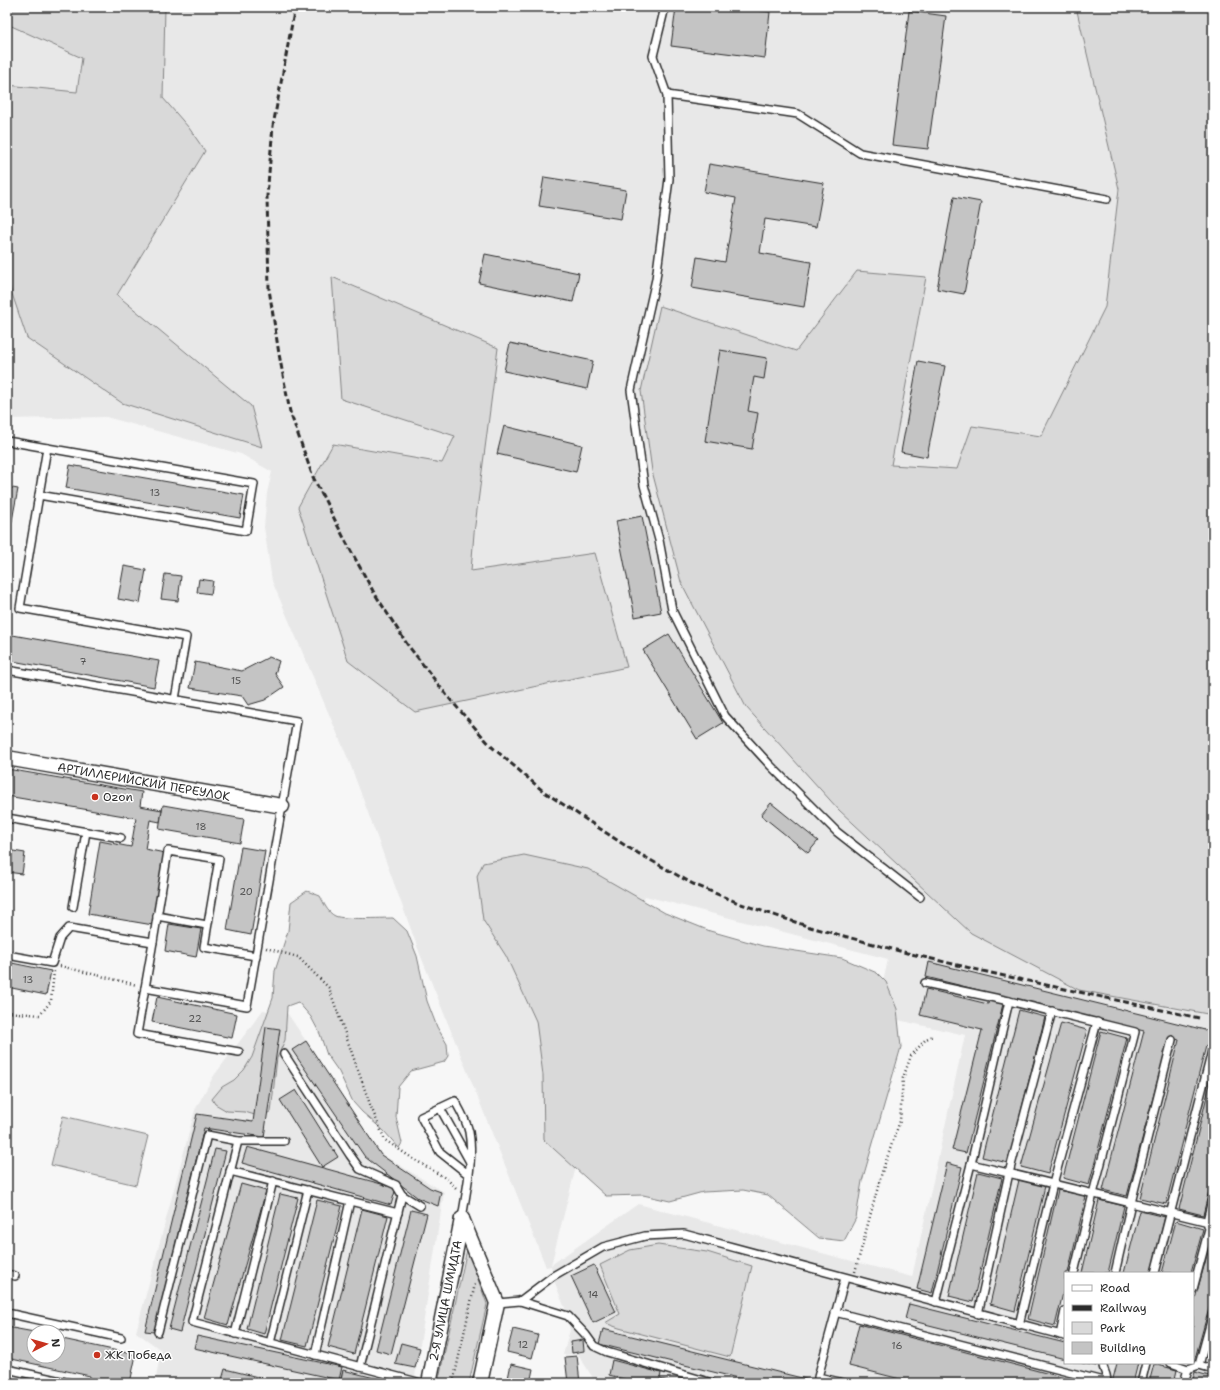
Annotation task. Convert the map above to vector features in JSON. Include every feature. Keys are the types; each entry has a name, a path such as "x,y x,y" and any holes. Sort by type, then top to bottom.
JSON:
{"street":[{"name":"АРТИЛЛЕРИЙСКИЙ ПЕРЕУЛОК","path":"7,758 282,806"},
{"name":"2-Я УЛИЦА ШМИДТА","path":"462,1219 497,1303"},
{"name":"2-Я УЛИЦА ШМИДТА","path":"429,1383 462,1219"},
{"path":"480,1383 497,1303"}],"lane":[{"path":"664,7 653,56 667,95 669,179 656,279 631,390 644,485 659,540 672,610 725,716 770,765 837,832 920,897"},
{"path":"667,95 798,114 860,153 1107,199"},
{"path":"7,441 254,484 246,531 39,495"},
{"path":"47,448 20,608 186,637 175,700"},
{"path":"7,670 297,721 248,1006 145,988"},
{"path":"7,818 122,838"},
{"path":"73,907 86,832"},
{"path":"239,1052 137,1034 168,851 219,859 204,947 256,956"},
{"path":"157,916 208,925"},
{"path":"7,955 52,963 60,938 70,928 152,942"},
{"path":"926,982 1136,1032 1093,1194 1074,1272"},
{"path":"936,1302 971,1164 1009,1001"},
{"path":"978,1314 1009,1173 1052,1011"},
{"path":"1019,1324 1053,1184 1097,1022"},
{"path":"1116,1272 1131,1203 1172,1040"},
{"path":"1155,1272 1212,1051"},
{"path":"284,1054 360,1169 396,1185 402,1195 420,1206"},
{"name":"2-Я УЛИЦА ШМИДТА","path":"462,1219 466,1198 469,1175 470,1163 469,1131 456,1100 421,1117 440,1152 469,1175"},
{"path":"440,1108 470,1163"},
{"path":"158,1332 207,1135 238,1141 284,1141"},
{"path":"238,1141 192,1322 421,1383"},
{"path":"971,1164 1210,1222"},
{"path":"230,1171 398,1213"},
{"path":"235,1334 273,1181"},
{"path":"270,1343 308,1190"},
{"path":"360,1367 402,1195"},
{"path":"1194,1286 1209,1230 1213,1196"},
{"path":"316,1355 350,1201"},
{"path":"520,1301 553,1276 602,1247 645,1236 684,1234 1062,1336 1064,1319"},
{"path":"844,1278 818,1376 844,1383"},
{"path":"497,1303 520,1301 568,1316 594,1346 607,1352 712,1383"},
{"path":"835,1312 1106,1383 1108,1378 1102,1366 1103,1364"},
{"path":"7,1313 121,1338"},
{"path":"1199,1364 1213,1314"},
{"path":"1141,1383 1146,1364"},
{"path":"1176,1364 1188,1369 1199,1364 1213,1369"},
{"path":"7,1369 70,1383"},
{"path":"1184,1383 1188,1369"}],"path":[{"path":"258,946 298,958 329,988 370,1107 385,1140 447,1179 466,1198"},
{"path":"7,1012 40,1015 50,1002 54,971 52,963 145,988"},
{"path":"853,1280 882,1172 900,1121 903,1078 911,1056 926,1039 933,1036"},
{"path":"453,1383 476,1280"}],"shaded area":[{"path":"7,7 1186,7 1213,69 1213,1383 596,1383 578,1354 563,1355 570,1330 568,1316 555,1283 551,1266 546,1267 420,954 349,761 272,581 264,527 267,493 272,472 241,454 106,417 7,419","holes":["645,896 888,959 876,1015 965,1035 912,1277 638,1204 551,1265"]},
{"path":"263,1010 288,1014 381,1154 444,1192 414,1383 155,1383 161,1350 136,1332 195,1110 213,1077"}],"green space":[{"path":"7,7 165,7 163,98 189,128 205,151 117,295 251,406 262,447 122,403 27,338 7,279 7,85 77,92 82,58 7,24"},
{"path":"1076,7 1213,7 1213,1015 1079,990 971,933 839,810 746,707 681,582 652,471 641,391 660,306 796,351 857,271 926,277 891,465 957,469 972,426 1041,436 1105,307 1119,189"},
{"path":"332,277 498,348 474,533 471,571 595,553 627,667 415,712 348,661 298,507 333,444 442,463 455,436 341,399"},
{"path":"524,855 588,869 665,913 710,931 763,946 842,958 877,973 886,982 897,1009 901,1047 862,1181 856,1218 844,1241 819,1238 768,1195 743,1190 703,1192 670,1201 643,1195 606,1196 544,1140 543,1075 536,1021 506,956 483,920 477,876 483,863"},
{"path":"307,891 320,896 328,910 335,916 354,918 393,918 407,931 417,956 427,1001 437,1027 447,1044 448,1056 444,1062 411,1071 398,1087 396,1117 402,1143 399,1148 384,1131 353,1102 339,1072 327,1055 320,1034 311,1017 298,1002 287,1006 285,1040 277,1058 271,1112 258,1116 245,1112 227,1111 215,1104 212,1099 222,1087 234,1080 244,1070 252,1057 273,998 275,971 288,931 291,902"},
{"path":"63,1116 148,1136 136,1185 51,1165"},
{"path":"658,1245 707,1252 752,1266 730,1357 605,1323 620,1314 600,1265 630,1250"},
{"path":"467,1249 487,1304 469,1383 438,1383"}],"building":[{"path":"676,7 732,7 770,12 765,58 671,46"},
{"path":"909,11 946,16 928,149 892,145"},
{"path":"709,164 824,183 816,227 765,219 760,253 811,262 804,307 692,288 697,257 725,262 736,198 704,192"},
{"path":"544,177 626,190 621,219 539,206"},
{"path":"954,197 981,202 964,294 937,289"},
{"path":"485,254 579,273 573,302 479,283"},
{"path":"510,343 593,361 587,389 504,371"},
{"path":"720,350 767,358 764,379 754,377 748,411 758,413 752,449 705,441"},
{"path":"918,361 945,366 927,457 901,452"},
{"path":"504,426 582,445 576,472 497,454"},
{"path":"70,465 244,495 240,518 66,488"},
{"path":"7,487 18,489 7,547"},
{"path":"642,516 661,612 635,617 616,521"},
{"path":"124,566 146,570 140,603 118,599"},
{"path":"165,574 181,576 178,601 161,599"},
{"path":"199,579 213,581 211,594 197,592"},
{"path":"7,634 159,661 154,687 7,660"},
{"path":"669,634 723,723 697,739 643,650"},
{"path":"269,657 279,661 275,674 284,687 265,700 248,705 242,696 190,688 195,662 242,671"},
{"path":"7,769 142,792 140,806 162,810 160,822 150,820 145,849 165,853 153,925 88,914 100,841 131,847 136,818 7,796"},
{"path":"771,803 818,841 808,853 761,815"},
{"path":"163,805 244,819 240,843 159,829"},
{"path":"241,847 265,851 251,935 227,930"},
{"path":"7,850 25,853 22,874 7,872"},
{"path":"169,924 201,929 196,957 165,951"},
{"path":"7,962 51,971 46,995 7,987"},
{"path":"929,962 1213,1032 1213,1048 1206,1046 1166,1204 1140,1198 1179,1040 1169,1037 1127,1196 1103,1190 1144,1031 926,977"},
{"path":"926,989 988,1004 989,1000 1003,1004 966,1153 952,1150 982,1030 920,1015"},
{"path":"157,997 237,1014 232,1038 152,1022"},
{"path":"1019,1010 1045,1017 1008,1163 982,1157"},
{"path":"1061,1023 1087,1030 1048,1174 1021,1167"},
{"path":"266,1027 280,1029 264,1137 204,1128 154,1332 145,1331 197,1114 253,1122"},
{"path":"1101,1031 1127,1038 1089,1185 1063,1178"},
{"path":"306,1041 381,1155 430,1188 441,1192 438,1206 418,1198 365,1157 292,1050"},
{"path":"1213,1072 1213,1174 1203,1215 1179,1209"},
{"path":"296,1090 338,1157 322,1167 280,1100"},
{"path":"247,1147 396,1188 391,1205 242,1163"},
{"path":"215,1149 226,1151 180,1332 169,1329"},
{"path":"947,1163 962,1167 932,1293 917,1289"},
{"path":"978,1172 1002,1178 973,1302 949,1296"},
{"path":"1019,1180 1045,1186 1015,1311 990,1304"},
{"path":"241,1184 266,1191 228,1325 204,1318"},
{"path":"1058,1190 1086,1196 1068,1272 1064,1272 1064,1289 1055,1326 1028,1319"},
{"path":"280,1194 298,1198 264,1334 247,1329"},
{"path":"317,1200 342,1206 307,1346 282,1340"},
{"path":"1099,1200 1124,1206 1108,1272 1082,1272"},
{"path":"362,1209 388,1216 354,1354 328,1347"},
{"path":"411,1210 427,1214 391,1354 376,1350"},
{"path":"1140,1211 1165,1217 1151,1272 1124,1272"},
{"path":"1176,1221 1203,1229 1191,1272 1162,1272"},
{"path":"1213,1234 1213,1294 1194,1362 1194,1302"},
{"path":"594,1265 616,1312 593,1323 571,1276"},
{"path":"909,1304 1064,1343 1064,1359 905,1319"},
{"path":"859,1324 1084,1383 916,1383 849,1366"},
{"name":"ЖК Победа","path":"7,1327 26,1331 26,1362 7,1358"},
{"path":"513,1329 538,1335 532,1358 507,1352"},
{"path":"603,1329 822,1383 758,1383 599,1344"},
{"path":"197,1336 342,1367 339,1380 194,1348"},
{"path":"1213,1336 1213,1357 1208,1356"},
{"name":"ЖК Победа","path":"66,1340 136,1355 130,1383 88,1383 90,1376 35,1364 66,1364"},
{"path":"583,1340 584,1351 572,1353 571,1342"},
{"path":"401,1343 420,1348 415,1368 395,1364"},
{"path":"577,1356 580,1383 568,1383 565,1357"},
{"path":"612,1360 661,1373 660,1379 677,1383 639,1383 609,1375"},
{"path":"511,1364 533,1369 530,1383 507,1383"},
{"path":"1117,1364 1138,1364 1133,1383 1112,1383"},
{"path":"1154,1364 1177,1370 1174,1383 1149,1383"},
{"path":"225,1369 262,1378 261,1383 221,1383"},
{"path":"343,1370 394,1383 340,1383"},
{"path":"1195,1372 1213,1377 1213,1383 1192,1383"}],"railway":[{"path":"295,7 273,126 267,196 269,289 290,412 313,477 373,591 407,644 448,697 492,747 543,791 629,848 693,884 741,904 810,927 907,953 991,973 1199,1018"}],"place":[{"name":"Ozon","path":"95,797"},
{"name":"ЖК Победа","path":"97,1355"}]}
